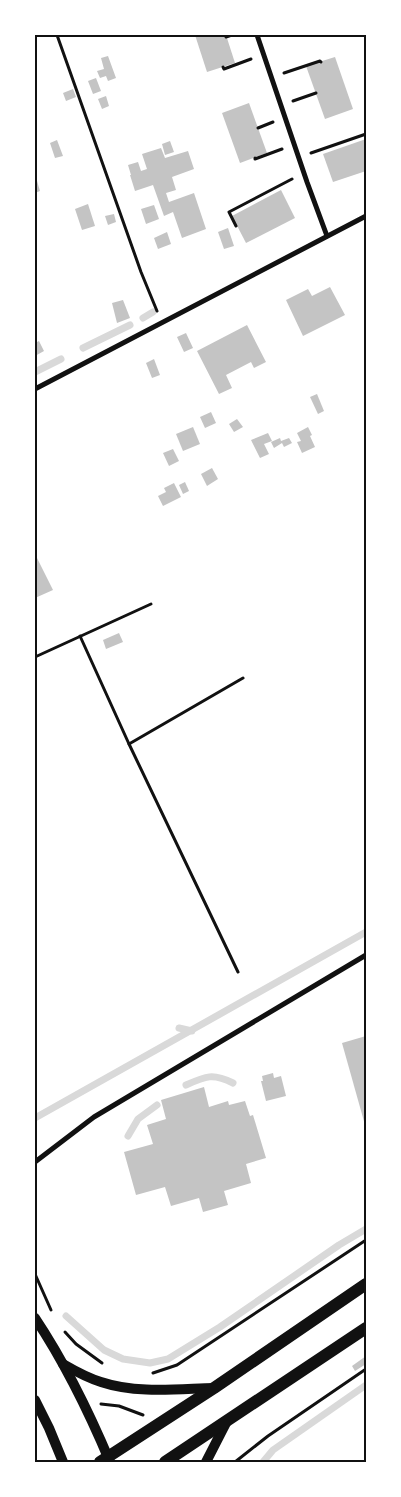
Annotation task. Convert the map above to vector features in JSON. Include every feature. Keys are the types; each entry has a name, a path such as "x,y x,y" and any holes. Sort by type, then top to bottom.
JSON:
{"main road":[{"path":"35,1318 63,1364 87,1410 106,1460 366,1284"},
{"path":"165,1462 366,1328"},
{"path":"63,1364 84,1375 121,1387 142,1390 214,1388"},
{"path":"35,1400 44,1416 63,1462"},
{"path":"206,1462 228,1420"}],"street":[{"path":"257,35 327,236"},
{"path":"35,389 366,216"},
{"path":"35,1162 94,1117 366,954"}],"path":[{"path":"57,35 141,272 163,322"},
{"path":"226,37 232,35"},
{"path":"223,67 224,69 264,55"},
{"path":"271,78 320,60 320,62"},
{"path":"281,105 316,93"},
{"path":"299,157 349,142 366,134"},
{"path":"255,158 294,144"},
{"path":"236,226 229,212 304,172"},
{"path":"254,199 256,203"},
{"path":"35,657 151,604"},
{"path":"80,636 129,744 238,972"},
{"path":"129,744 242,678"},
{"path":"150,1374 177,1365 366,1240"},
{"path":"35,1274 54,1316"},
{"path":"63,1330 76,1344 98,1362 107,1366"},
{"path":"235,1462 268,1436 366,1369"}],"building":[{"path":"195,35 226,35 235,63 207,72"},
{"path":"108,56 116,78 108,81 106,76 100,78 97,71 104,69 101,58"},
{"path":"335,57 353,109 325,119 306,66"},
{"path":"96,78 101,91 93,94 88,81"},
{"path":"73,89 76,97 66,101 63,93"},
{"path":"106,96 109,106 102,109 98,99"},
{"path":"249,103 267,153 240,163 222,113"},
{"path":"366,139 366,171 333,182 323,154"},
{"path":"57,140 63,156 55,158 50,143"},
{"path":"170,141 174,152 165,155 162,144"},
{"path":"161,148 165,158 188,151 194,169 172,177 176,190 166,193 169,202 194,193 206,229 182,238 173,212 164,216 153,185 135,191 128,165 138,162 141,171 147,169 142,154"},
{"path":"35,174 40,191 35,193"},
{"path":"281,190 295,218 246,243 232,216"},
{"path":"88,204 95,226 82,230 75,209"},
{"path":"154,205 159,219 146,224 141,209"},
{"path":"114,214 116,222 108,225 105,216"},
{"path":"228,228 234,246 224,249 218,232"},
{"path":"167,232 171,244 158,249 154,238"},
{"path":"330,287 345,315 303,336 286,300 308,289 312,296"},
{"path":"123,300 130,318 117,323 112,303"},
{"path":"247,325 266,362 254,368 251,362 226,375 232,388 219,394 197,351"},
{"path":"186,333 193,348 184,352 177,337"},
{"path":"35,338 37,342 39,341 44,351 35,356"},
{"path":"154,359 160,375 152,378 146,363"},
{"path":"317,394 324,411 318,414 310,397"},
{"path":"211,412 216,423 205,428 200,417"},
{"path":"237,419 243,427 234,432 229,424"},
{"path":"193,427 200,444 183,451 176,434"},
{"path":"308,427 315,447 302,453 297,442 301,441 297,433"},
{"path":"268,433 272,441 264,444 269,454 260,458 251,440"},
{"path":"280,438 281,441 289,438 292,443 284,447 282,443 274,448 271,442"},
{"path":"173,449 179,461 169,466 163,453"},
{"path":"212,468 218,479 207,486 201,474"},
{"path":"185,482 189,491 183,494 179,485"},
{"path":"174,483 181,497 163,506 158,496 166,492 164,488"},
{"path":"35,554 53,590 35,598"},
{"path":"119,633 123,642 106,649 103,640"},
{"path":"366,1036 366,1125 365,1125 342,1043"},
{"path":"273,1073 274,1078 281,1076 286,1096 266,1101 261,1081 263,1081 262,1076"},
{"path":"204,1087 209,1107 228,1101 229,1105 245,1101 250,1116 253,1115 266,1158 246,1164 251,1183 224,1191 228,1205 203,1212 199,1198 171,1206 165,1187 136,1195 124,1152 153,1144 147,1125 166,1119 161,1100"},
{"path":"366,1356 366,1364 355,1371 352,1366"}],"waterway":[{"path":"143,318 153,312"},
{"path":"83,348 130,325"},
{"path":"35,372 61,359"},
{"path":"35,1118 366,932"},
{"path":"179,1028 192,1031"},
{"path":"186,1085 199,1079 210,1077 220,1078 233,1083"},
{"path":"128,1136 138,1119 157,1105"},
{"path":"66,1316 104,1350 123,1359 150,1363 168,1359 220,1327 339,1245 366,1229"},
{"path":"263,1462 273,1450 366,1385"}]}
